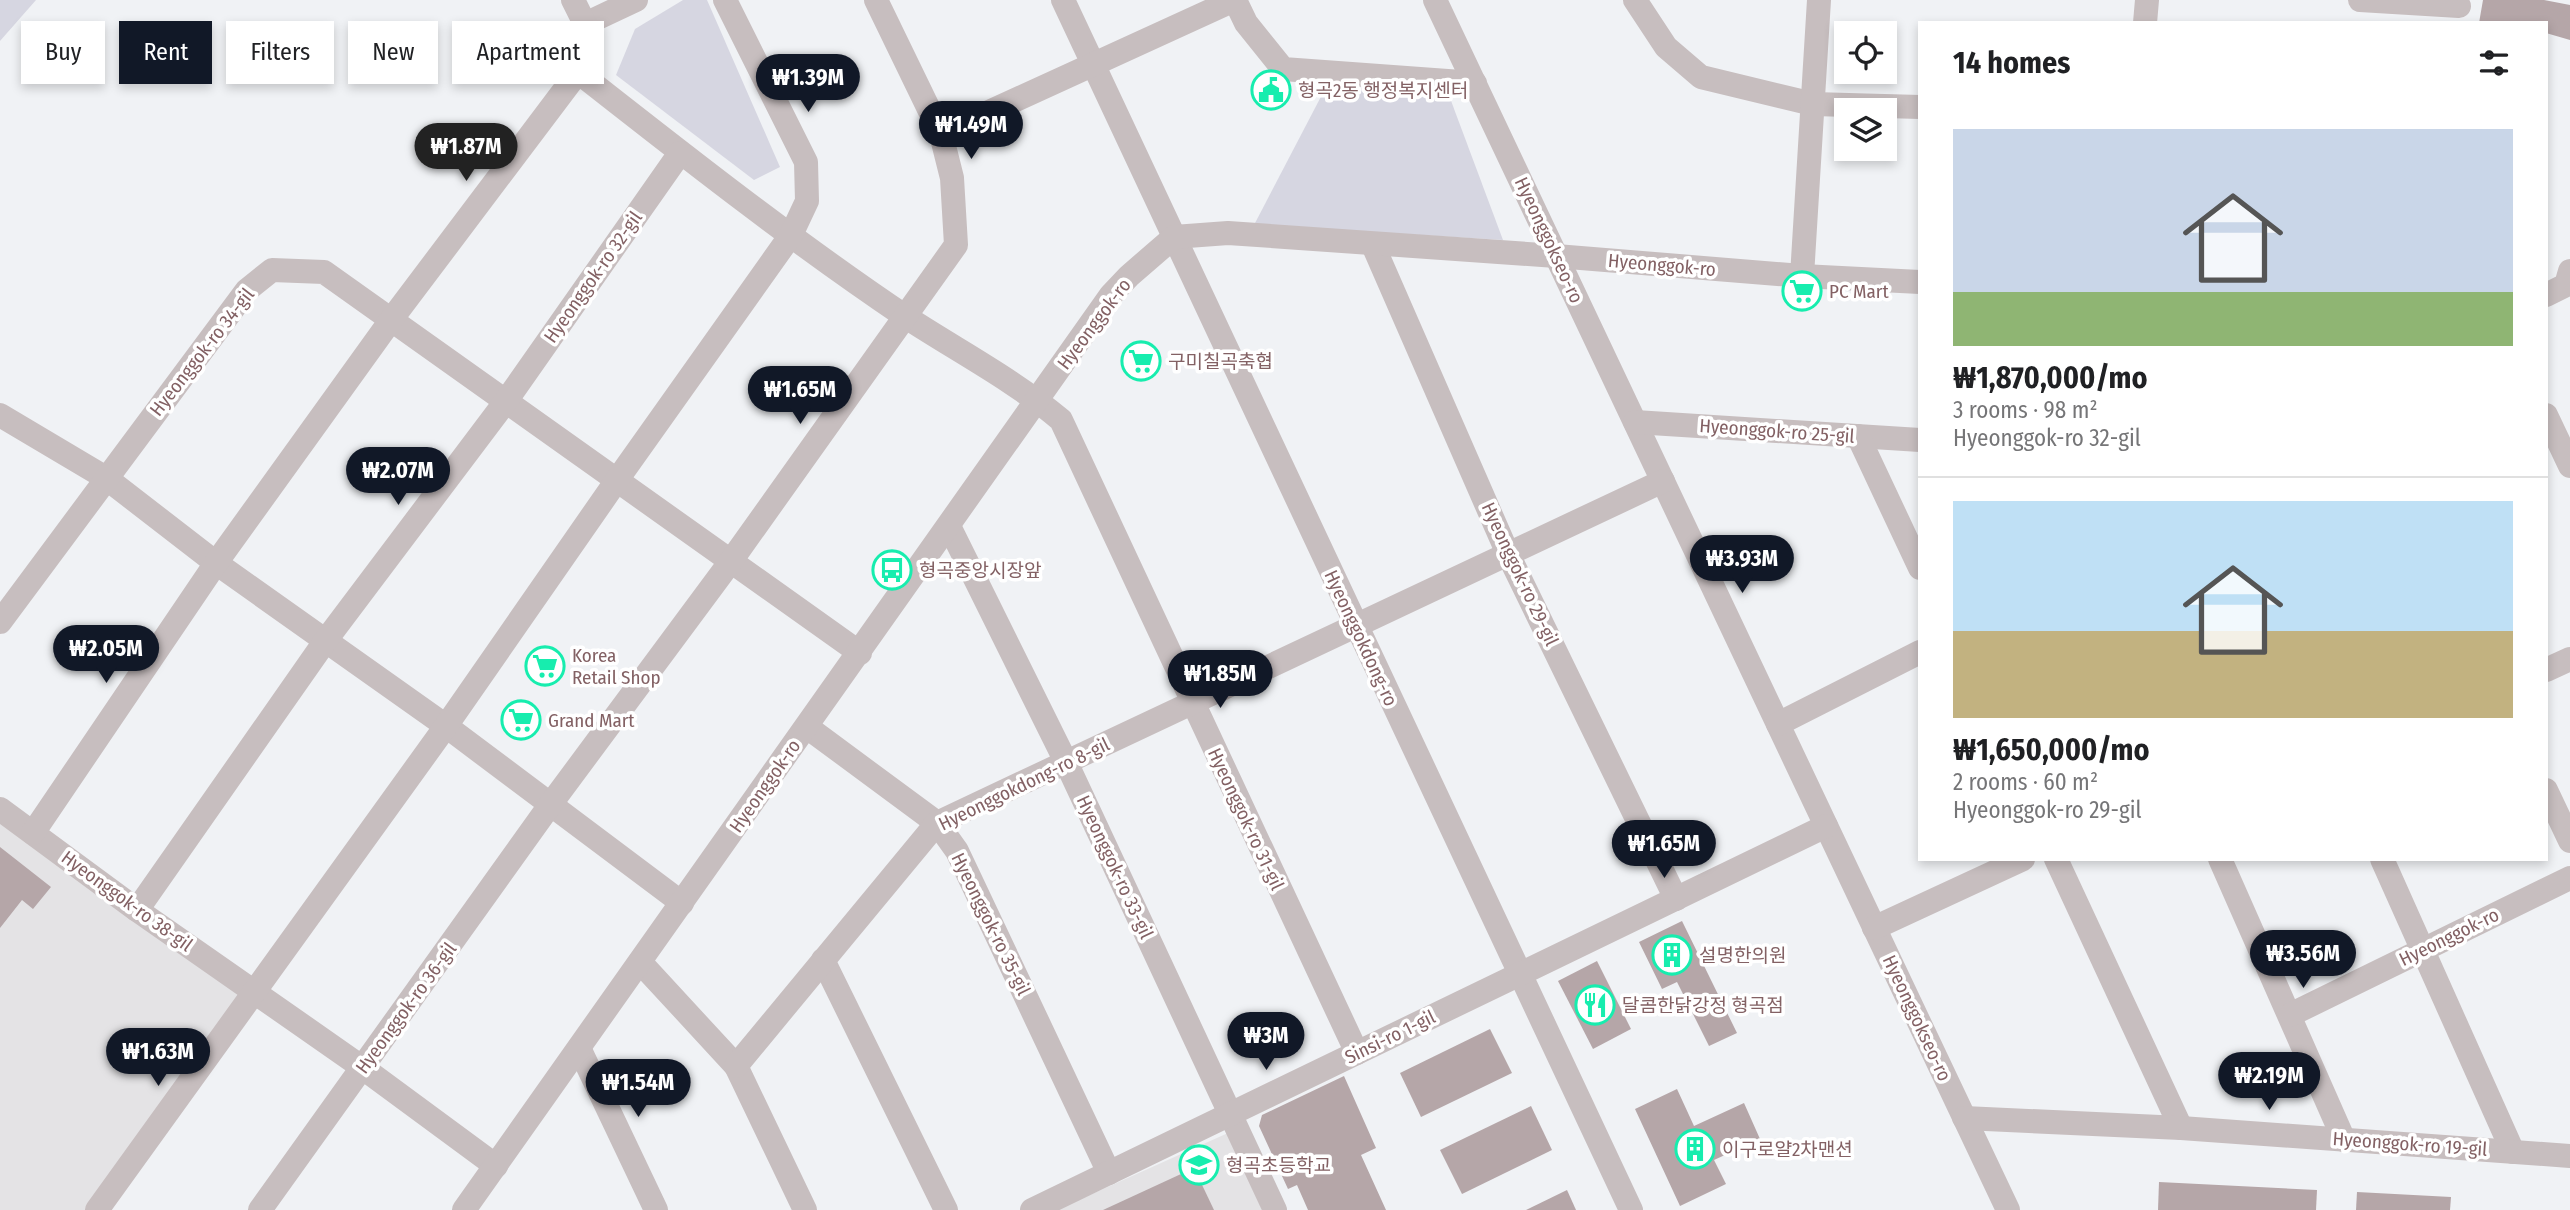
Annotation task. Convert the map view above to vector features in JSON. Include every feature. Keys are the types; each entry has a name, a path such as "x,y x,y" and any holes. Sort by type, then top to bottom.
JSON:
{"street":[{"path":"573,0 584,21"},
{"path":"591,21 636,0"},
{"path":"97,1210 256,993 792,235 807,201 806,162 725,0"},
{"path":"550,806 731,561 956,245 952,178 941,134 876,0"},
{"name":"Hyeonggokdong-ro","path":"1063,0 1631,1210"},
{"path":"941,134 1234,0 1246,23 1283,69 1475,83"},
{"name":"Hyeonggokseo-ro","path":"1435,0 2008,1210"},
{"path":"1635,0 1666,47 1700,77 1813,104 1918,107"},
{"path":"1802,276 1819,0"},
{"path":"2145,21 2147,0"},
{"path":"2360,0 2458,10"},
{"path":"33,833 216,563 390,320 569,84"},
{"path":"593,84 680,153 906,317 1038,401"},
{"name":"Hyeonggok-ro 32-gil","path":"506,401 680,153"},
{"name":"Hyeonggok-ro","path":"464,1210 1111,295 1174,237 1228,233 1802,276 1918,282"},
{"name":"Hyeonggok-ro 29-gil","path":"1373,245 1508,554 1676,899"},
{"name":"Hyeonggok-ro 34-gil","path":"106,478 247,290 272,270 324,272 860,653"},
{"path":"2548,294 2566,285 2570,271"},
{"path":"137,910 326,640 506,401"},
{"name":"Hyeonggok-ro 31-gil","path":"1038,401 1061,421 1357,1053"},
{"path":"0,415 106,478 216,563 446,726 682,903"},
{"path":"2548,419 2570,466"},
{"name":"Hyeonggok-ro 25-gil","path":"1635,422 1918,440"},
{"path":"1858,436 1918,564"},
{"path":"0,622 106,478"},
{"path":"1356,626 1663,481"},
{"name":"Hyeonggok-ro 33-gil","path":"949,526 1066,762 1275,1210"},
{"name":"Hyeonggokdong-ro 8-gil","path":"736,1066 937,822 1356,626"},
{"path":"1778,724 1918,653"},
{"path":"2548,669 2570,659"},
{"name":"Hyeonggok-ro 35-gil","path":"807,727 937,822 957,851 1109,1173"},
{"path":"2548,794 2570,841"},
{"name":"Hyeonggok-ro 36-gil","path":"260,1210 550,806"},
{"name":"Hyeonggok-ro 38-gil","path":"0,809 496,1166"},
{"path":"1520,974 1826,826"},
{"path":"1874,928 2019,861"},
{"path":"2057,861 2181,1128"},
{"path":"2221,861 2344,1140"},
{"name":"Hyeonggok-ro 19-gil","path":"2383,861 2513,1152"},
{"name":"Hyeonggok-ro","path":"2290,1015 2570,878"},
{"path":"823,960 946,1210"},
{"path":"640,962 736,1066 805,1210"},
{"name":"Sinsi-ro 1-gil","path":"1032,1210 1520,974"},
{"path":"579,1048 656,1210"},
{"name":"Hyeonggok-ro 19-gil","path":"1964,1118 2181,1128 2570,1156"}],"shaded area":[{"path":"0,0 36,0 0,41"},
{"path":"683,0 707,0 780,167 754,180 616,75 635,29"},
{"path":"1326,87 1447,90 1503,240 1254,225"},
{"path":"0,809 256,993 97,1210 0,1210"},
{"name":"형곡초등학교","path":"1228,1133 1262,1210 1057,1210 1083,1198"}],"building":[{"path":"2483,0 2544,0 2570,5 2570,40 2548,34 2548,21 2479,21"},
{"path":"0,847 51,887 33,909 22,900 0,928"},
{"path":"1682,921 1737,1033 1709,1046 1677,982 1662,989 1639,942"},
{"name":"달콤한닭강정 형곡점","path":"1597,961 1631,1029 1593,1049 1558,981"},
{"path":"1490,1029 1512,1073 1421,1117 1400,1073"},
{"path":"1344,1076 1376,1148 1361,1155 1386,1210 1308,1210 1297,1185 1288,1189 1259,1126 1262,1115"},
{"name":"이구로얄2차맨션","path":"1677,1089 1694,1126 1744,1103 1760,1139 1714,1160 1726,1184 1680,1206 1635,1109"},
{"path":"1531,1106 1552,1150 1462,1194 1440,1150"},
{"path":"1194,1168 1214,1210 1103,1210"},
{"path":"2159,1182 2317,1190 2316,1210 2158,1210"},
{"path":"1567,1190 1576,1210 1526,1210"},
{"path":"2357,1192 2451,1197 2450,1210 2356,1210"}],"place":[{"name":"형곡2동 행정복지센터","path":"1271,90"},
{"name":"PC Mart","path":"1802,291"},
{"name":"구미칠곡축협","path":"1141,361"},
{"name":"형곡중앙시장앞","path":"892,570"},
{"name":"Korea Retail Shop","path":"545,666"},
{"name":"Grand Mart","path":"521,720"},
{"name":"설명한의원","path":"1672,955"},
{"name":"달콤한닭강정 형곡점","path":"1595,1005"},
{"name":"이구로얄2차맨션","path":"1695,1149"},
{"name":"형곡초등학교","path":"1199,1165"}]}
